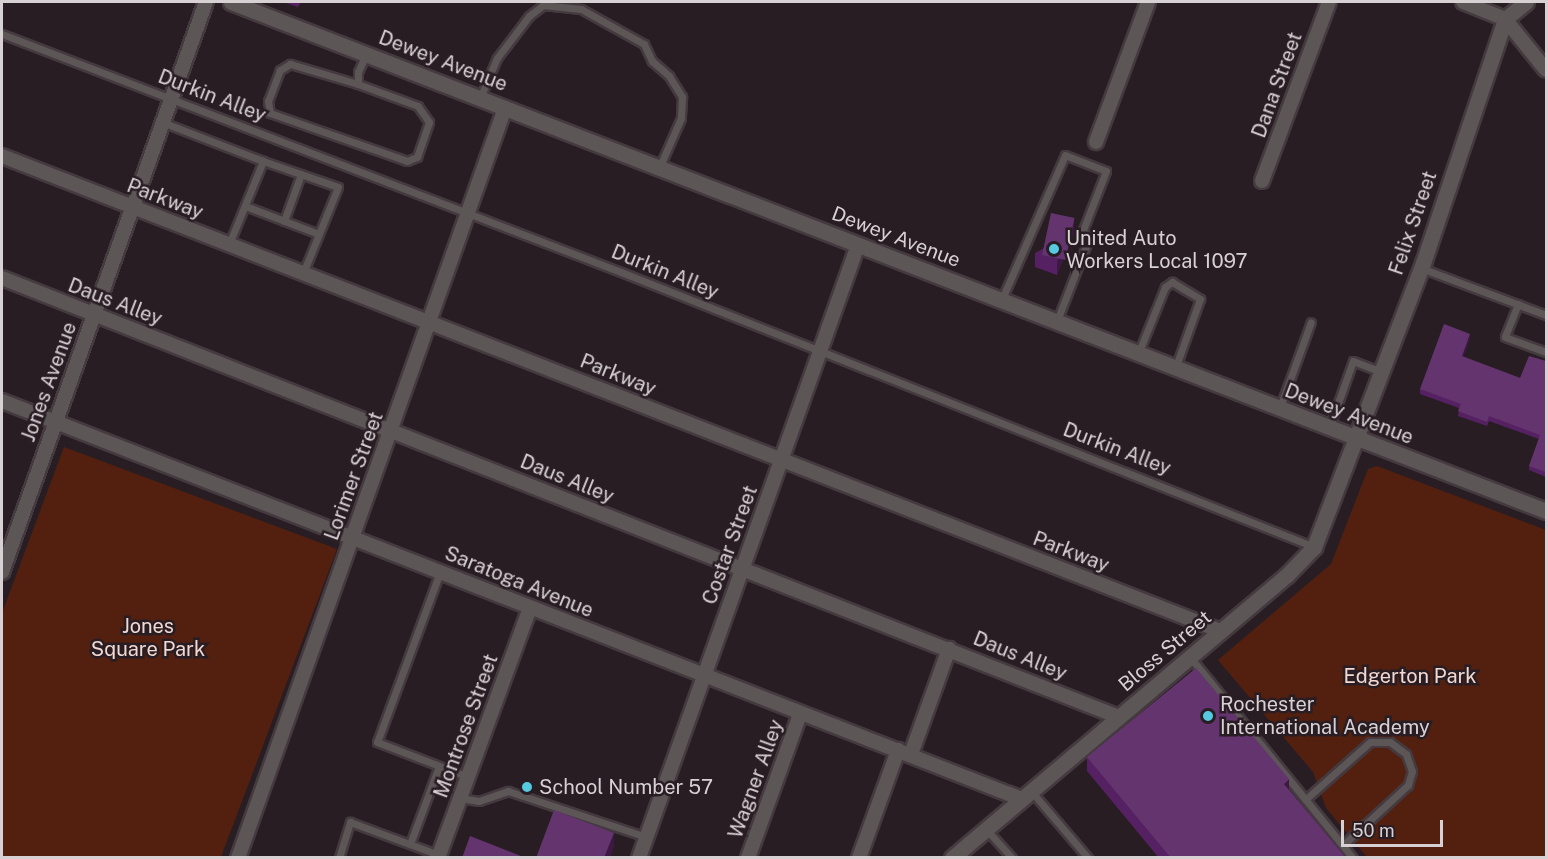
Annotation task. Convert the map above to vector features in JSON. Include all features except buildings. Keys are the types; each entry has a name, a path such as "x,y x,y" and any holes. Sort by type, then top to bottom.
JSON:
{"street":[{"name":"Jones Avenue","path":"2,572 206,2"},
{"name":"Dewey Avenue","path":"231,2 1356,440 1546,511"},
{"path":"1096,142 1148,2"},
{"name":"Dana Street","path":"1262,181 1329,2"},
{"path":"1463,2 1505,19 1542,54 1546,70"},
{"path":"1505,19 1526,2"},
{"name":"Felix Street","path":"1356,440 1421,268 1505,19"},
{"name":"Lorimer Street","path":"238,858 506,108"},
{"name":"Parkway","path":"2,156 1221,631"},
{"name":"Costar Street","path":"639,858 858,245"},
{"name":"Daus Alley","path":"2,278 1119,717"},
{"name":"Saratoga Avenue","path":"2,401 800,714 1026,795"},
{"name":"Bloss Street","path":"952,858 1221,631 1287,574 1314,547 1356,440"},
{"name":"Montrose Street","path":"439,856 530,608"},
{"path":"859,858 949,649"},
{"name":"Wagner Alley","path":"748,858 800,714"}],"lane":[{"path":"480,98 497,58 529,16 543,5 581,9 644,44 652,61 669,76 682,97 681,118 659,168"},
{"name":"Durkin Alley","path":"2,34 468,213 1314,547"},
{"path":"358,84 358,72 366,54"},
{"path":"291,64 358,84 418,106 429,122 417,157 407,161 270,113 268,101 280,70 291,64"},
{"path":"162,122 338,187 303,273"},
{"path":"1001,301 1032,225 1043,213 1065,156 1106,171 1083,230"},
{"path":"229,244 263,161"},
{"path":"284,221 301,174"},
{"path":"244,207 319,234"},
{"path":"1043,213 1053,217"},
{"path":"1056,323 1088,241 1083,230 1073,226"},
{"path":"1421,268 1546,315"},
{"path":"1138,354 1165,287 1172,282 1197,294 1200,299 1175,369"},
{"path":"1518,304 1505,337 1546,352"},
{"path":"1279,410 1311,322"},
{"path":"1328,429 1353,361 1382,372"},
{"path":"440,572 377,742 468,777"},
{"path":"1190,657 1307,798 1353,858"},
{"path":"1307,798 1370,742 1390,741 1406,754 1412,771 1408,785 1343,845"},
{"path":"410,844 439,766"},
{"path":"460,798 479,801 508,791 646,837"},
{"path":"1026,795 1088,858"},
{"path":"339,858 350,822 439,856"},
{"path":"986,829 1012,858"}],"green space":[{"name":"Jones Square Park","path":"64,447 337,549 221,857 2,857 2,613"},
{"name":"Edgerton Park","path":"1377,466 1546,530 1546,857 1367,857 1326,808 1313,772 1218,660 1331,564 1368,469"}],"place":[{"name":"United Auto Workers Local 1097","path":"1054,249"},
{"name":"Rochester International Academy","path":"1208,716"},
{"name":"School Number 57","path":"527,787"}]}
